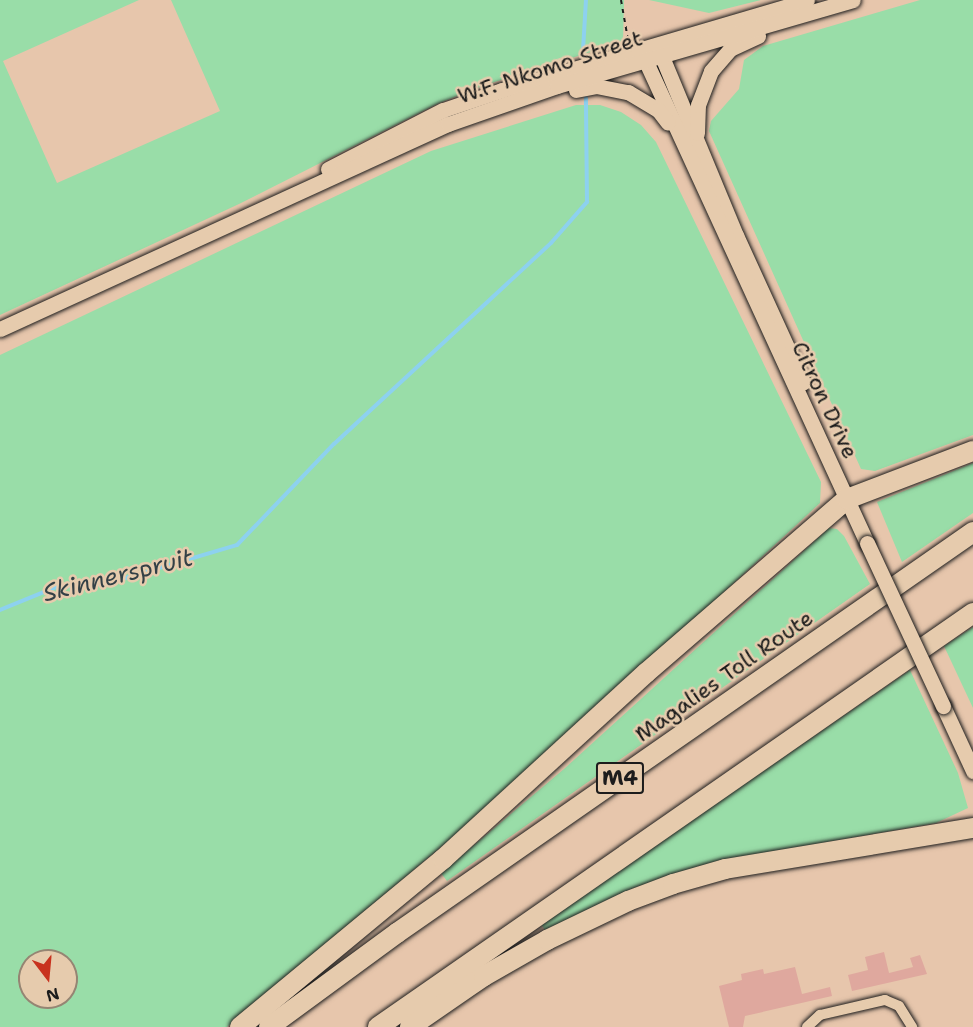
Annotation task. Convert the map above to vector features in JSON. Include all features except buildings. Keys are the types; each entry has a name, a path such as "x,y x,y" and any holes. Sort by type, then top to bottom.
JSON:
{"highway":[{"path":"240,1027 444,859 646,673 851,497 973,451"},
{"name":"Magalies Toll Route","path":"269,1027 397,933 973,532"},
{"path":"378,1027 973,613"},
{"path":"410,1027 484,976 547,940 628,901 673,884 725,869 973,828"}],"main road":[{"name":"W.F. Nkomo Street","path":"658,49 807,0"},
{"name":"W.F. Nkomo Street","path":"271,203 300,182 443,110 639,52 853,0"},
{"path":"694,154 698,105 711,71 730,49 863,0"},
{"name":"Citron Drive","path":"658,49 694,154"},
{"name":"W.F. Nkomo Street","path":"0,330 271,203 448,124 639,52"},
{"name":"Citron Drive","path":"639,52 694,154 947,703 973,771"},
{"path":"448,124 570,91 612,87 628,92 658,110 694,154"},
{"name":"Citron Drive","path":"947,703 973,746"}],"street":[{"path":"807,1027 820,1015 885,1000 899,1006 912,1027"}],"path":[{"path":"621,0 639,52"}],"green space":[{"path":"0,0 139,0 3,61 57,183 220,111 171,0 624,0 623,42 485,85 437,104 239,204 0,315"},
{"path":"649,0 761,0 709,13"},
{"path":"920,0 973,0 973,435 875,471 861,469 709,131 711,121 739,89 744,60 763,46"},
{"path":"576,105 600,105 621,112 641,125 656,142 821,482 820,503 529,773 227,1027 0,1027 0,355 431,151"},
{"path":"973,463 973,513 902,562 877,502"},
{"path":"829,528 837,529 844,536 870,584 447,881 441,873 564,769"},
{"path":"973,627 973,708 944,646"},
{"path":"910,670 958,773 968,808 936,823 720,861 634,888 545,930 541,924"}],"waterway":[{"path":"583,50 586,0"},
{"name":"Skinnerspruit","path":"0,610 56,587 105,584 237,545 334,444 551,243 587,202 586,98"}]}
